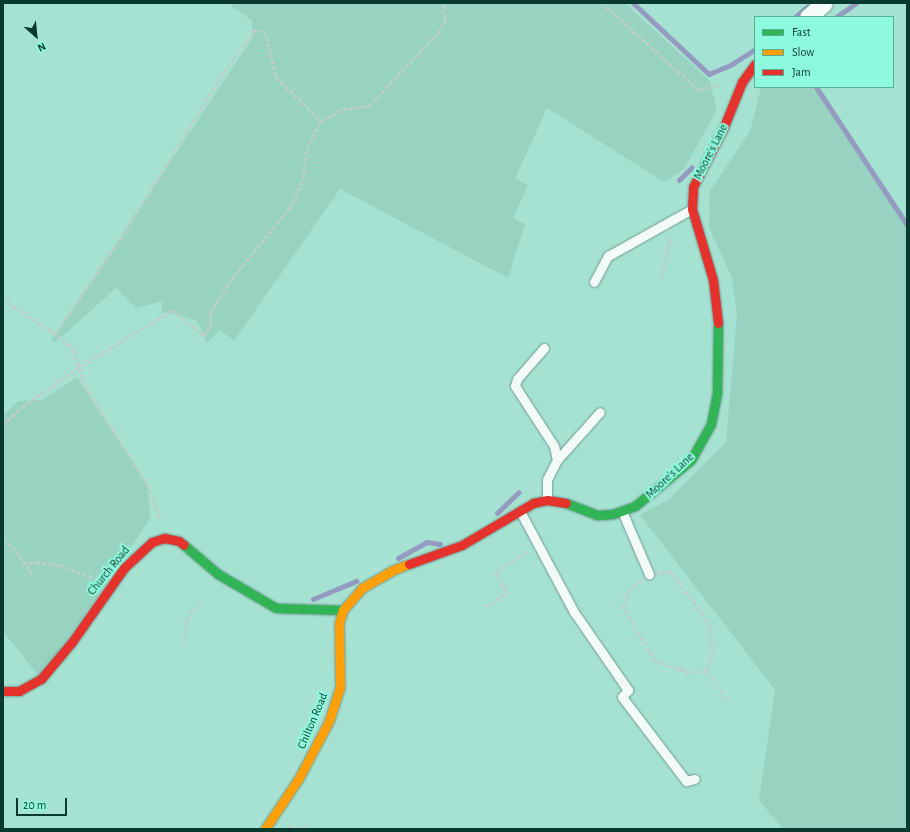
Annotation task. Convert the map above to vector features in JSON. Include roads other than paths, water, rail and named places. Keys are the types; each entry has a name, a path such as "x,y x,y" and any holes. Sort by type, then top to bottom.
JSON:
{"street":[{"path":"809,16 824,3"},
{"name":"Moore's Lane","path":"343,610 354,595 371,581 416,560 462,545 533,503 547,500 561,501 598,515 622,511 644,500 691,460 703,442 711,424 717,393 718,321 713,280 692,209 693,187 723,129 742,82 754,65"},
{"name":"Church Road","path":"3,691 19,691 41,679 72,642 111,585 140,552 152,542 164,538 179,541 218,574 276,608 343,610"},
{"name":"Chilton Road","path":"265,829 299,778 329,721 340,687 342,665 338,633 343,610"}],"lane":[{"path":"594,282 608,256 692,209"},
{"path":"544,348 517,379 515,386 528,409 554,446 557,460"},
{"path":"547,500 547,480 557,460 600,412"},
{"path":"520,511 574,612 628,690 622,697 686,780 695,778"},
{"path":"622,511 649,574"}],"waterway":[{"path":"633,3 709,74 732,64 754,50"},
{"path":"837,16 856,3"},
{"path":"796,16 807,7"},
{"path":"817,88 907,225"},
{"path":"679,180 692,167"},
{"path":"497,513 519,492"},
{"path":"398,558 427,542 440,544"},
{"path":"313,599 356,581"}]}
